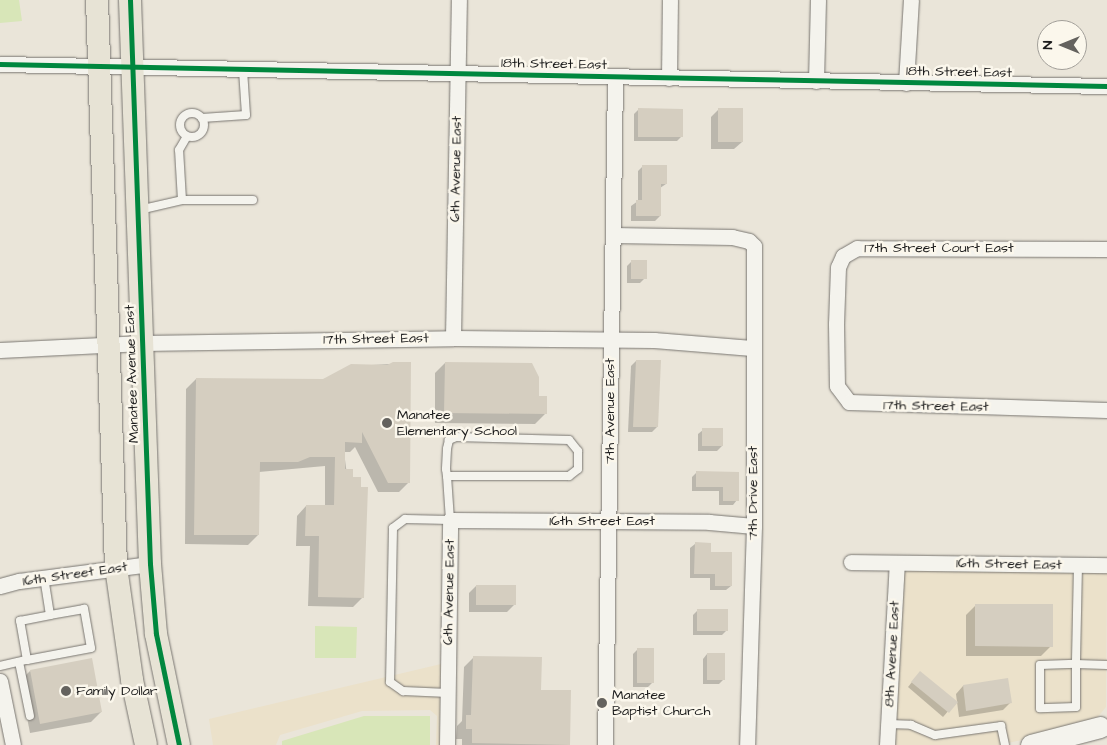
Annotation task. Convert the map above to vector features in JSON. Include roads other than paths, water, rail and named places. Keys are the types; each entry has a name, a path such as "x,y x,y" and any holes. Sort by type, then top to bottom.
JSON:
{"main road":[{"name":"Manatee Avenue East","path":"97,0 116,567 132,680 146,745"},
{"name":"Manatee Avenue East","path":"130,0 150,564 156,634 179,745"},
{"path":"1031,745 1103,729"}],"street":[{"name":"6th Avenue East","path":"453,338 459,0"},
{"path":"669,78 670,0"},
{"path":"816,81 818,0"},
{"path":"906,83 912,0"},
{"name":"18th Street East","path":"0,64 1107,86"},
{"name":"7th Avenue East","path":"605,745 610,521 615,77"},
{"name":"7th Drive East","path":"613,235 732,237 752,243 756,255 752,348 754,526 747,745"},
{"name":"17th Street Court East","path":"836,324 838,267 843,256 857,248 1107,249"},
{"name":"17th Street East","path":"836,324 837,386 849,402 1107,410"},
{"name":"17th Street East","path":"0,350 143,343 453,338 654,340 752,348"},
{"name":"6th Avenue East","path":"447,745 450,520"},
{"name":"16th Street East","path":"450,520 709,522 754,526"},
{"name":"16th Street East","path":"851,562 1107,565"},
{"name":"8th Avenue East","path":"887,745 897,563"},
{"name":"16th Street East","path":"0,586 44,577 150,564"},
{"path":"0,681 13,745"}],"lane":[{"path":"202,118 204,126 194,137 187,136 179,127 184,116 191,112 202,118 246,115 243,70"},
{"path":"182,200 179,150 187,136"},
{"path":"137,210 182,200 253,200"},
{"name":"6th Avenue East","path":"447,476 569,476 578,469 578,451 575,444 569,440 456,437 449,440 447,476 450,520"},
{"path":"448,693 403,691 390,682 394,528 405,519 450,520"},
{"path":"1078,565 1076,664 1076,707 1040,708 1040,665 1076,664 1107,665"},
{"path":"44,577 50,616"},
{"path":"0,666 23,661 91,648 84,609 20,622 23,661 30,716"},
{"path":"888,724 911,725 935,735 1001,726 1005,745"},
{"path":"935,735 936,745"}],"place":[{"name":"Manatee Elementary School","path":"387,423"},
{"name":"Family Dollar","path":"66,691"},
{"name":"Manatee Baptist Church","path":"602,703"}]}
